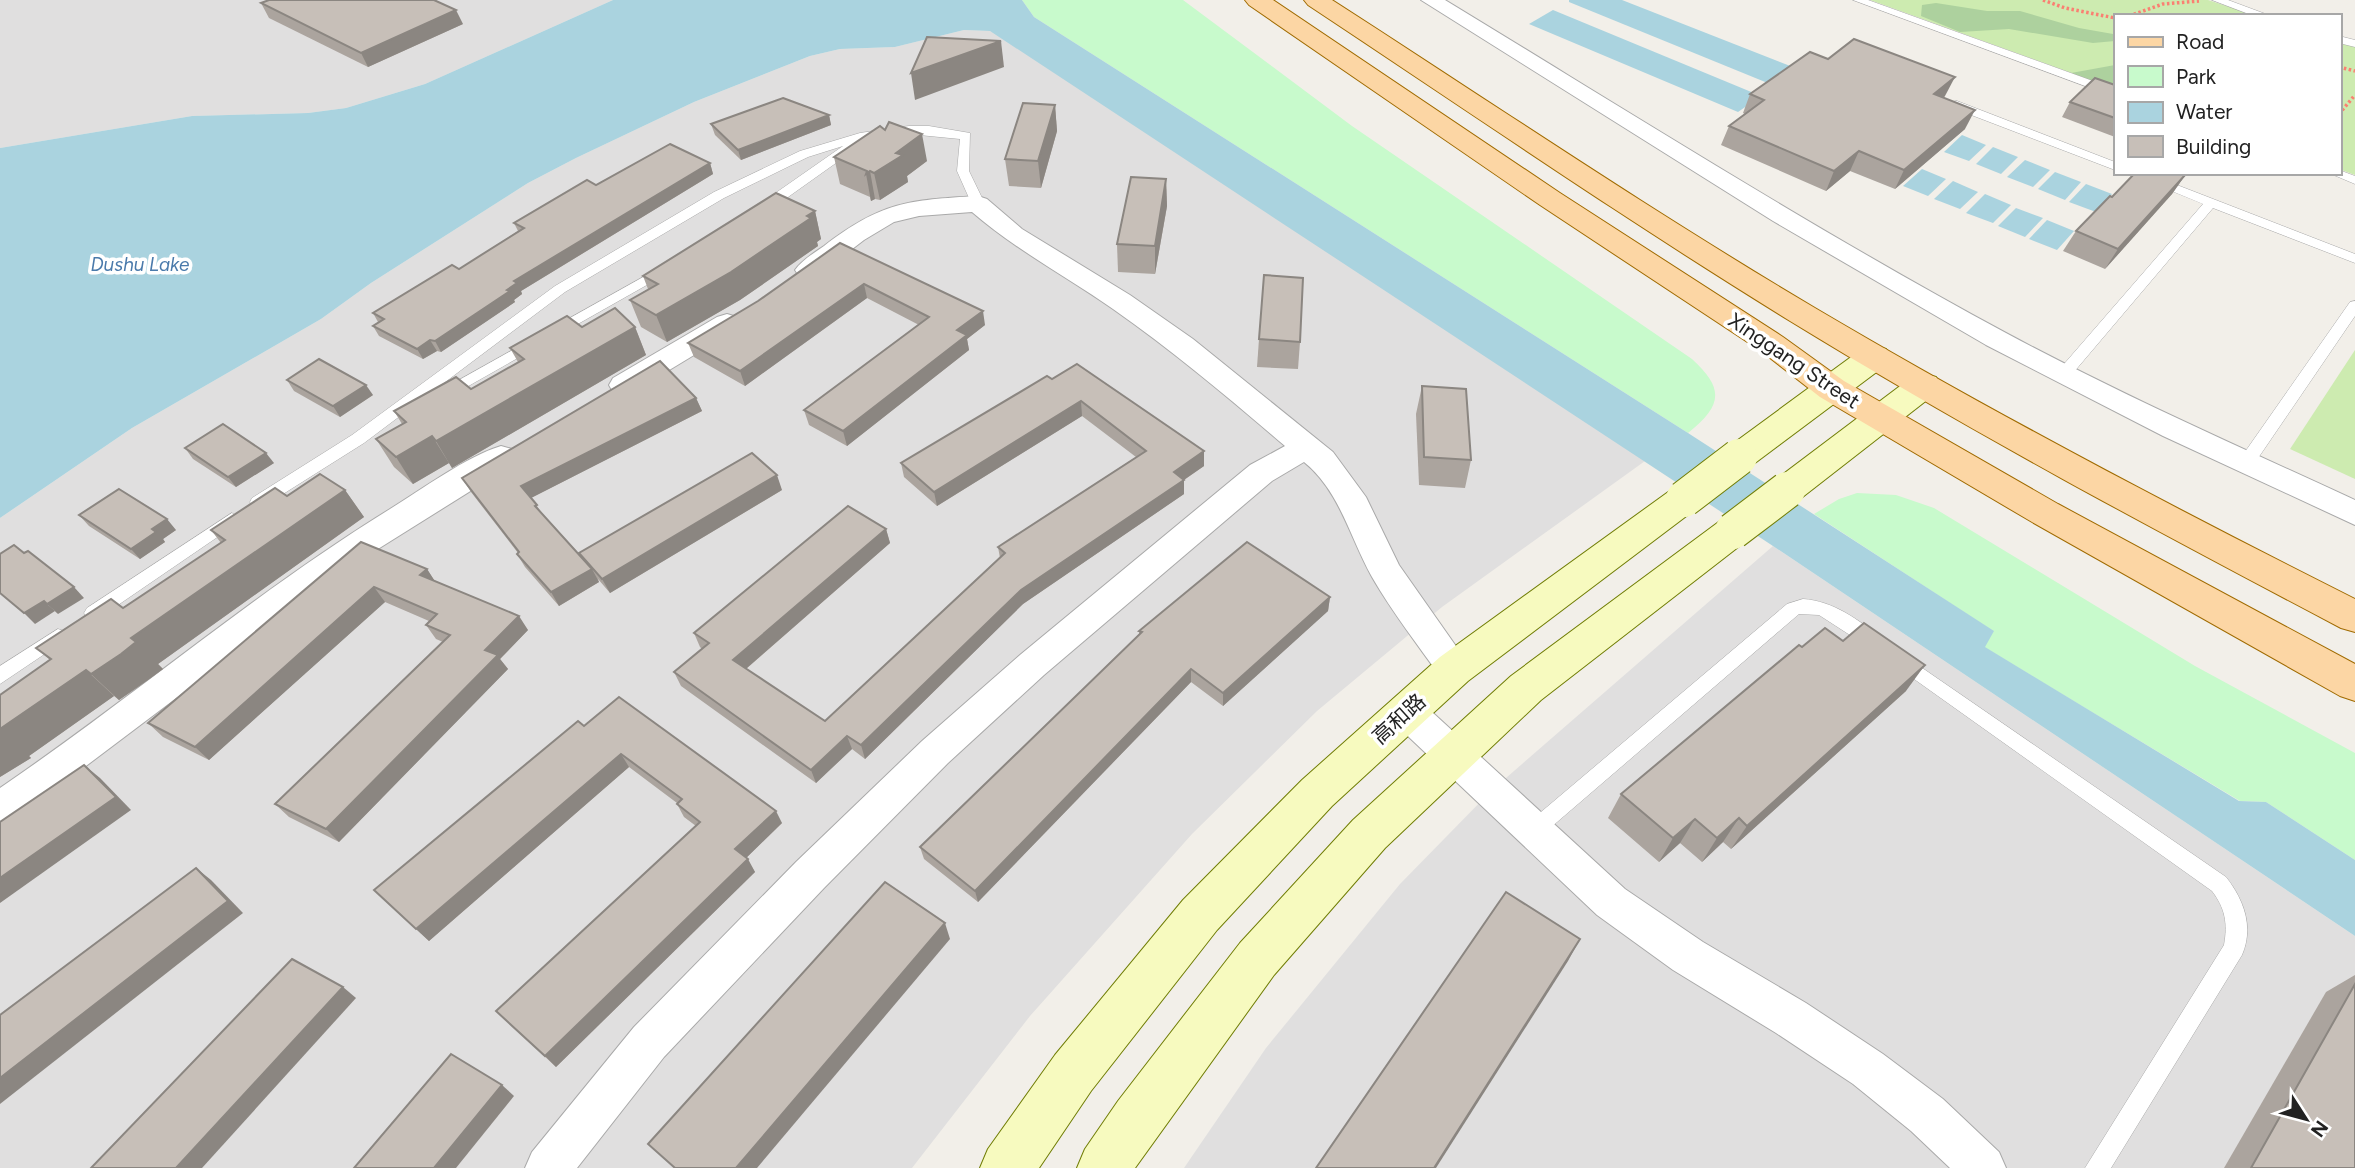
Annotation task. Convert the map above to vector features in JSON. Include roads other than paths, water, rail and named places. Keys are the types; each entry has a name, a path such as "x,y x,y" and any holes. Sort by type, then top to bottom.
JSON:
{"main road":[{"name":"Xinggang Street","path":"1257,0 1550,199 1772,344 1832,389 2355,684"},
{"name":"Xinggang Street","path":"1316,0 1696,247 1874,358 2190,531 2355,617"},
{"name":"高和路","path":"1007,1168 1073,1073 1200,915 1317,793 1454,669 1874,358"},
{"path":"1104,1168 1136,1119 1257,959 1369,834 1526,688 1924,385"}],"street":[{"path":"1431,0 1863,264 2063,374 2355,513"},
{"path":"780,289 865,228 888,216 917,208 978,204 1013,234 1120,300 1183,345 1322,460 1343,486 1369,532 1385,571 1454,669"},
{"path":"600,399 751,308"},
{"path":"0,809 118,727 323,570 410,512 530,440"},
{"path":"548,1168 649,1042 712,975 978,711 1261,473 1286,457 1308,448"},
{"path":"1407,712 1611,902 1638,923 1868,1069 1927,1115 1983,1168"}],"lane":[{"path":"1858,0 2114,93"},
{"path":"2219,1 2260,14"},
{"path":"1957,105 2114,166"},
{"path":"358,439 502,330 637,241 773,167 831,144 868,135 929,130 966,136 963,171 978,204"},
{"path":"752,215 868,135"},
{"path":"2139,175 2355,259"},
{"path":"2063,374 2210,203"},
{"path":"0,676 285,483 358,439 575,322 670,265"},
{"path":"2246,463 2355,305"},
{"path":"1535,829 1793,609 1809,606 1836,615 2220,884 2231,898 2238,913 2234,948 2097,1168"}],"water":[{"name":"Dushu Lake","path":"613,0 1022,0 1034,17 1994,631 1985,647 2239,801 2266,802 2355,860 2355,936 1773,546 990,31 964,30 895,47 840,49 810,56 694,102 576,158 528,183 371,283 321,319 132,428 0,518 0,148 192,116 308,113 346,108 425,84"},
{"path":"1569,0 1622,0 1798,69 1775,86"},
{"path":"1553,10 1761,96 1738,112 1529,24"},
{"path":"1962,135 1986,145 1969,161 1944,152"},
{"path":"1993,147 2018,157 2001,174 1976,164"},
{"path":"2025,160 2050,170 2033,187 2007,177"},
{"path":"1922,169 1946,179 1928,196 1903,186"},
{"path":"2055,172 2081,182 2065,200 2038,189"},
{"path":"1953,181 1978,192 1960,209 1934,199"},
{"path":"2086,184 2112,194 2096,212 2069,202"},
{"path":"1985,194 2011,205 1993,223 1966,213"},
{"path":"2016,208 2043,218 2025,237 1998,226"},
{"path":"2047,220 2074,231 2057,250 2029,239"}]}
